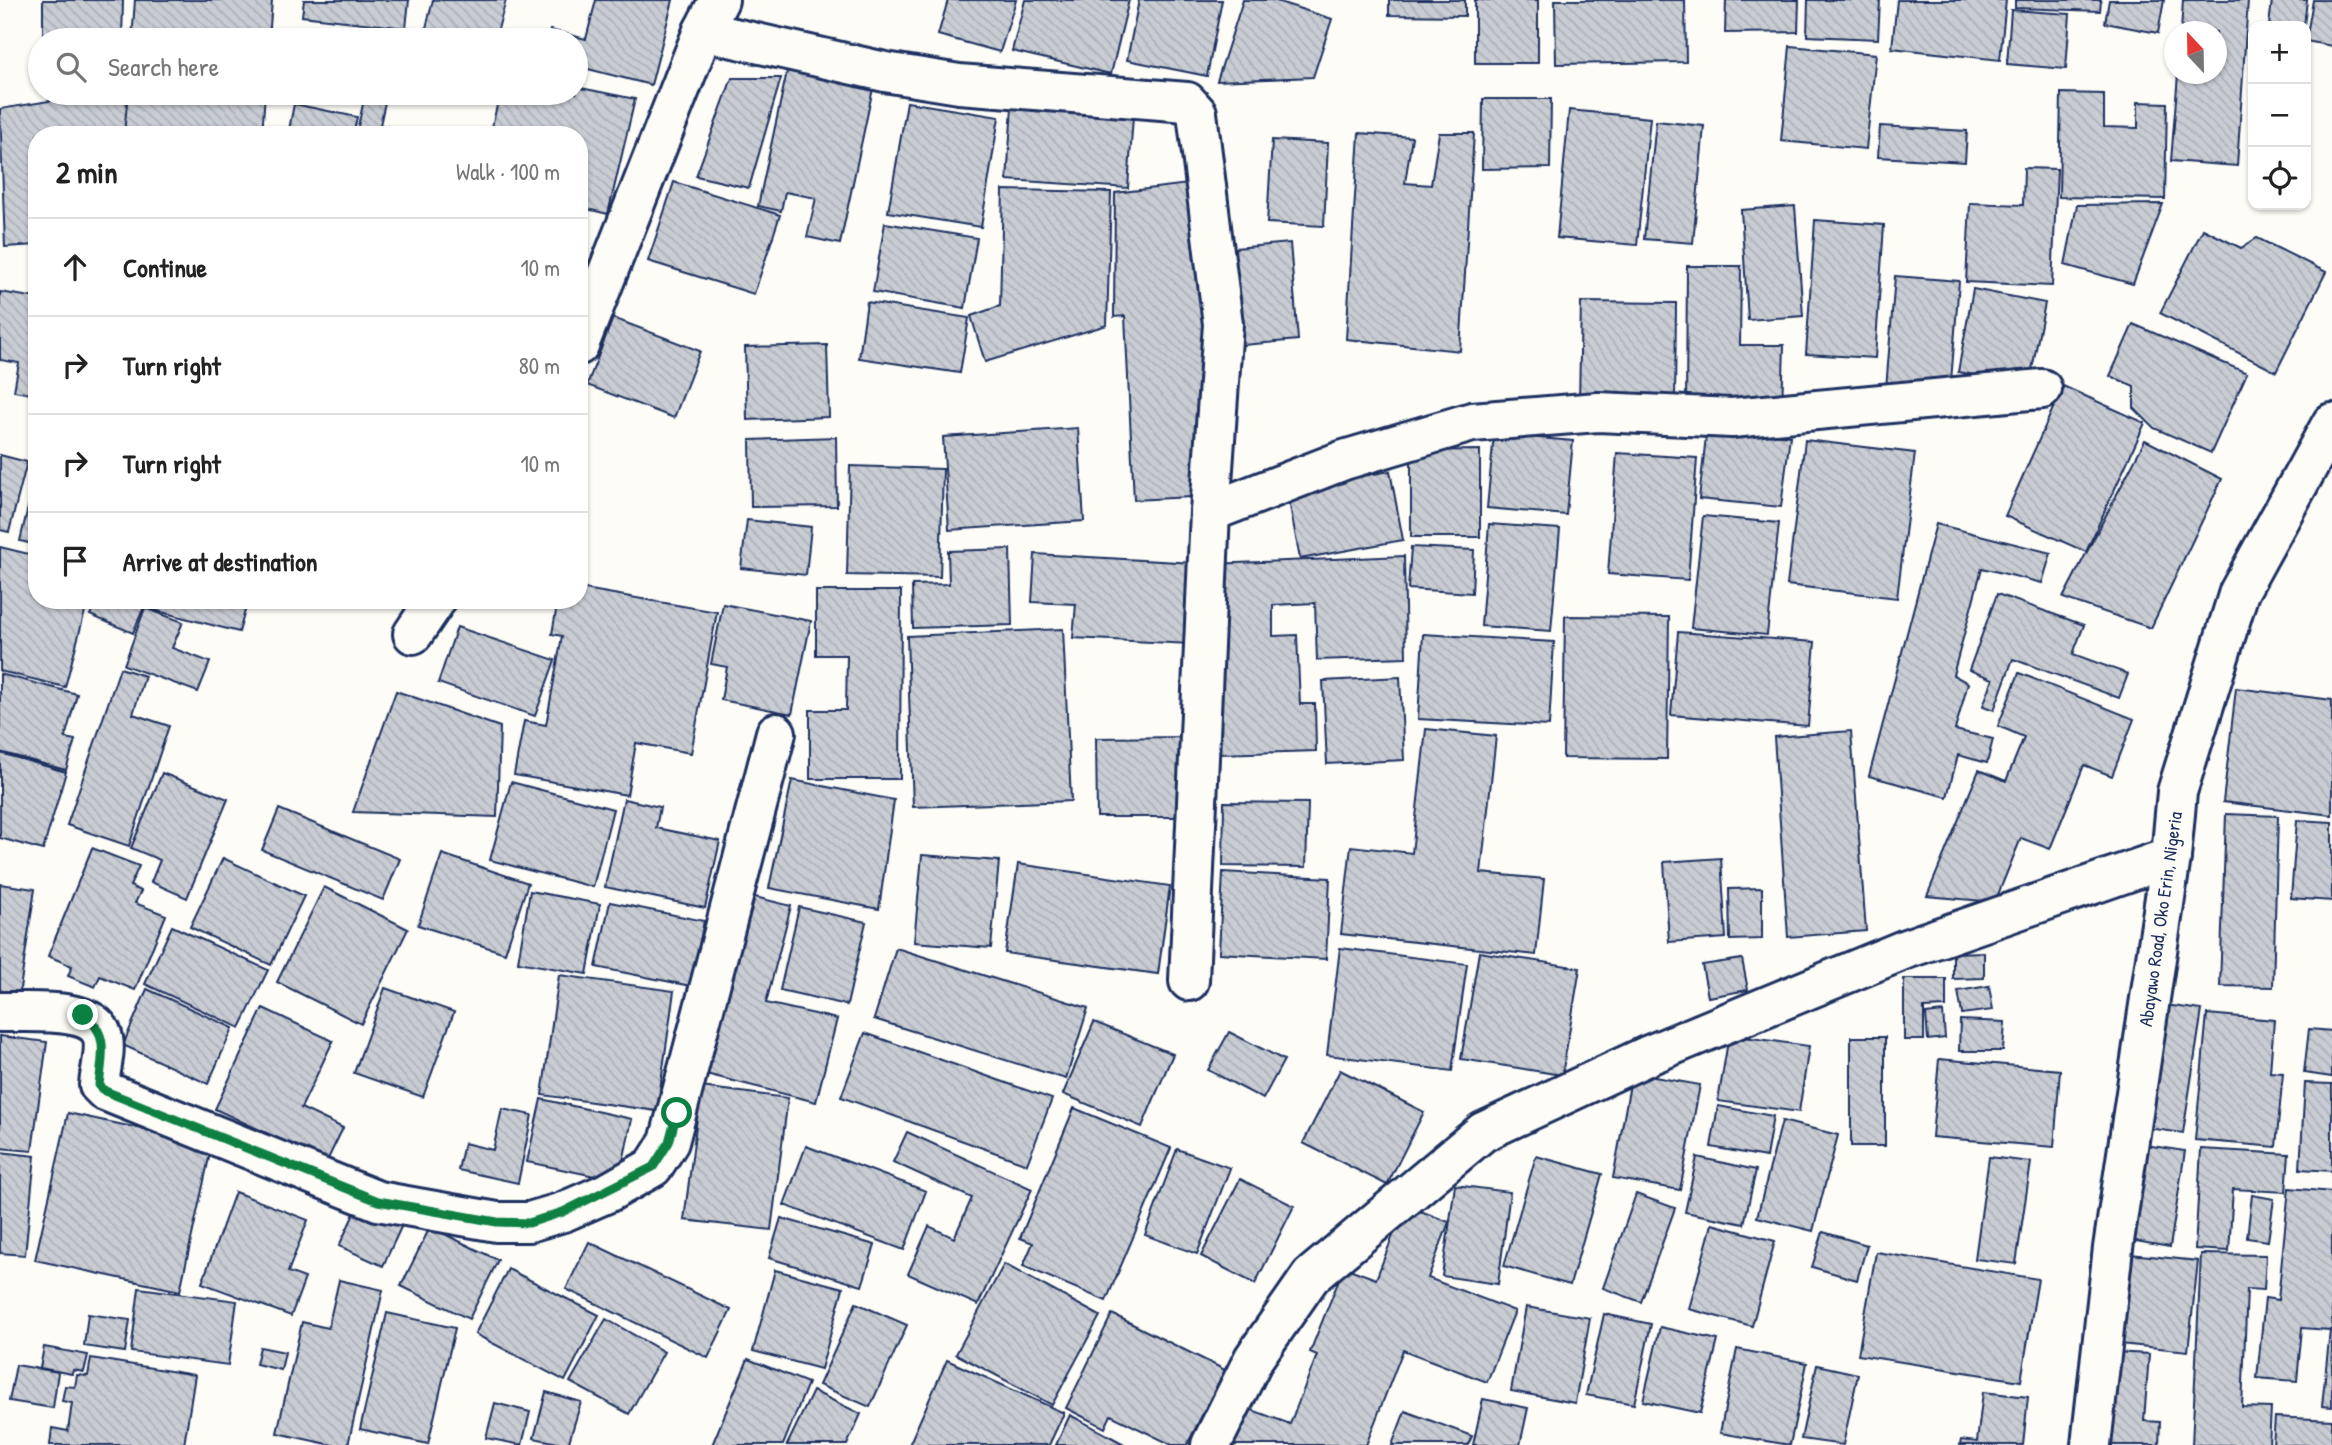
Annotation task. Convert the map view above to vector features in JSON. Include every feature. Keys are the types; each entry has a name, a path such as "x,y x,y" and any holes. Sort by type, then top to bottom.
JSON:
{"street":[{"path":"588,323 711,16 885,72 959,84 1187,102 1197,113 1223,324 1210,512 1189,981"},
{"path":"1210,512 1344,460 1472,422 1598,412 1732,418 2042,388"},
{"name":"Abayawo Road, Oko Erin, Nigeria","path":"2091,1445 2113,1248 2171,857 2177,792 2239,592 2332,423"},
{"path":"412,634 430,609"},
{"path":"0,1012 83,1015 95,1023 103,1037 99,1085 105,1091 378,1201 497,1222 529,1223 563,1212 653,1167 669,1142 776,733"},
{"path":"1211,1445 1254,1358 1311,1276 1483,1132 1649,1055 1906,949 2171,857"}],"building":[{"path":"43,0 123,0 122,28 43,28"},
{"path":"135,0 272,0 270,28 133,28"},
{"path":"304,0 409,0 406,28 302,16"},
{"path":"433,0 506,0 498,28 426,28"},
{"path":"596,0 673,0 651,85 588,69 588,31"},
{"path":"948,0 1016,0 1000,52 938,35"},
{"path":"1025,0 1129,0 1111,74 1012,51"},
{"path":"1139,0 1222,0 1207,76 1127,60"},
{"path":"1243,0 1273,0 1332,19 1313,77 1217,81"},
{"path":"1389,0 1465,0 1465,16 1389,15"},
{"path":"1475,0 1538,0 1538,63 1475,63"},
{"path":"1555,0 1685,0 1686,62 1556,64"},
{"path":"1726,0 1799,0 1798,32 1725,33"},
{"path":"1808,0 1880,0 1878,39 1807,36"},
{"path":"1897,0 2006,0 2000,60 1892,48"},
{"path":"2015,0 2101,0 2100,11 2015,8"},
{"path":"2109,0 2164,0 2158,33 2105,23"},
{"path":"2183,0 2248,0 2237,166 2171,161 2177,84 2227,84 2227,21 2182,21"},
{"path":"2272,0 2307,0 2305,21 2270,21"},
{"path":"2313,0 2332,0 2332,46 2311,42 2309,21"},
{"path":"2011,10 2070,14 2066,69 2007,64"},
{"path":"1790,46 1876,54 1866,149 1781,141"},
{"path":"789,62 875,79 840,244 807,237 816,198 785,192 781,211 758,206"},
{"path":"732,78 781,78 749,188 696,176"},
{"path":"588,89 635,99 608,214 588,209 588,126 492,126 497,105 588,105"},
{"path":"2061,93 2104,94 2104,127 2138,128 2138,102 2167,103 2165,199 2059,197"},
{"path":"1483,99 1551,99 1550,168 1482,169"},
{"path":"907,102 999,117 981,227 888,212"},
{"path":"28,104 130,105 131,126 28,126 28,246 5,247 0,109"},
{"path":"127,105 264,105 263,126 125,126"},
{"path":"294,105 357,117 355,126 290,126"},
{"path":"363,105 384,105 380,125 385,126 358,126"},
{"path":"1012,107 1133,116 1128,188 1007,180"},
{"path":"1569,110 1650,118 1637,245 1557,238"},
{"path":"1656,121 1704,126 1693,243 1644,239"},
{"path":"1880,126 1967,131 1965,162 1878,157"},
{"path":"1359,133 1412,137 1405,183 1431,185 1439,133 1474,133 1460,351 1346,339"},
{"path":"1272,140 1328,143 1324,226 1267,223"},
{"path":"2024,168 2057,169 2052,286 1966,282 1970,203 2023,205"},
{"path":"674,182 780,215 754,294 648,261"},
{"path":"1196,183 1210,496 1134,500 1125,316 1114,317 1115,193"},
{"path":"1003,190 1111,192 1107,325 985,362 971,316 1000,306"},
{"path":"2163,204 2133,284 2065,265 2077,205"},
{"path":"1795,206 1803,316 1748,320 1741,210"},
{"path":"1815,220 1884,225 1875,358 1806,354"},
{"path":"885,223 977,238 965,308 873,292"},
{"path":"2203,229 2241,248 2257,238 2326,272 2276,372 2160,313"},
{"path":"1290,243 1298,340 1232,346 1224,249"},
{"path":"1687,266 1741,266 1740,345 1784,345 1782,409 1686,409"},
{"path":"1895,276 1959,281 1950,394 1886,389"},
{"path":"1973,289 2045,303 2029,385 1958,372"},
{"path":"0,292 28,297 28,393 14,391 19,363 0,360"},
{"path":"867,302 969,318 960,373 859,358"},
{"path":"1581,302 1676,303 1675,403 1579,403"},
{"path":"613,318 700,351 674,418 588,385"},
{"path":"2133,324 2247,373 2211,453 2154,428 2134,408 2134,386 2110,376"},
{"path":"827,345 829,417 747,420 745,347"},
{"path":"2063,386 2145,423 2086,552 2005,516"},
{"path":"1707,427 1790,436 1781,507 1699,499"},
{"path":"1078,428 1084,521 949,530 943,437"},
{"path":"1494,434 1573,441 1566,515 1487,508"},
{"path":"836,437 837,506 751,507 750,440"},
{"path":"1805,440 1915,453 1897,598 1787,585"},
{"path":"2145,440 2222,479 2151,628 2063,598"},
{"path":"1480,450 1480,537 1411,537 1411,451"},
{"path":"1617,453 1697,458 1688,580 1608,574"},
{"path":"0,455 27,462 9,532 0,530"},
{"path":"850,466 943,469 940,577 847,575"},
{"path":"1390,471 1403,540 1300,559 1287,490"},
{"path":"28,508 28,543 20,541"},
{"path":"1703,516 1779,523 1767,635 1691,628"},
{"path":"747,520 811,527 806,575 741,568"},
{"path":"1489,524 1560,529 1551,631 1481,626"},
{"path":"1936,524 2051,553 2042,583 1982,568 1953,675 1968,683 1955,730 1993,739 1987,763 1958,755 1947,797 1869,776"},
{"path":"0,547 28,554 28,609 86,609 65,687 0,671"},
{"path":"1411,547 1474,550 1472,593 1408,589"},
{"path":"1010,549 1012,625 913,628 912,585 949,584 948,551"},
{"path":"1035,554 1195,563 1190,644 1073,638 1076,604 1032,602"},
{"path":"1404,556 1406,657 1317,660 1315,603 1273,605 1273,636 1297,635 1300,704 1315,704 1316,751 1219,754 1213,564"},
{"path":"588,590 717,612 691,753 636,743 627,795 514,775 524,721 546,725 562,636 552,634 556,609 588,609"},
{"path":"816,591 901,591 900,779 810,779 810,710 846,710 847,655 816,655"},
{"path":"1997,594 2084,625 2073,654 2128,674 2119,698 2013,659 1994,710 1983,706 1993,679 1969,670"},
{"path":"723,604 811,621 792,714 721,700 727,667 711,664"},
{"path":"93,609 143,609 133,633 90,615"},
{"path":"145,609 183,622 172,648 210,662 198,692 124,665"},
{"path":"150,609 245,609 239,632"},
{"path":"1565,616 1669,617 1667,759 1563,758"},
{"path":"457,627 555,660 535,716 438,683"},
{"path":"1063,629 1071,801 913,807 907,636"},
{"path":"1678,632 1815,642 1808,726 1671,715"},
{"path":"1423,634 1554,642 1549,726 1418,719"},
{"path":"120,668 145,676 133,714 169,726 129,846 67,825"},
{"path":"2019,673 2134,719 2112,776 2084,765 2050,849 2021,838 1995,902 1927,896 1979,770 2006,781 2024,737 1998,726"},
{"path":"0,674 77,694 65,738 75,740 66,770 0,752"},
{"path":"1400,677 1404,760 1327,764 1323,681"},
{"path":"2236,688 2332,700 2332,815 2223,802"},
{"path":"396,691 500,727 497,817 353,812"},
{"path":"1426,729 1496,736 1481,873 1544,879 1536,955 1341,934 1351,846 1412,853"},
{"path":"1851,731 1866,931 1788,937 1774,737"},
{"path":"1182,737 1182,817 1097,817 1096,738"},
{"path":"0,753 66,772 43,850 0,838"},
{"path":"162,773 228,799 187,898 151,882 160,860 131,848"},
{"path":"792,780 894,800 879,909 769,888"},
{"path":"511,782 613,809 593,887 490,860"},
{"path":"624,799 660,807 656,828 720,841 705,908 605,887"},
{"path":"1224,802 1308,803 1306,867 1223,866"},
{"path":"279,809 400,859 383,900 262,850"},
{"path":"2226,814 2278,816 2273,987 2220,986"},
{"path":"2297,820 2332,822 2332,901 2291,898"},
{"path":"92,848 139,866 130,886 141,891 135,903 166,915 135,990 100,976 95,987 68,976 72,966 48,956"},
{"path":"442,854 528,883 505,953 418,925"},
{"path":"922,855 999,861 991,948 914,942"},
{"path":"223,858 304,896 271,965 190,927"},
{"path":"1721,858 1726,938 1669,942 1664,862"},
{"path":"1018,864 1170,886 1158,974 1005,953"},
{"path":"1223,872 1330,878 1326,959 1219,953"},
{"path":"0,884 35,889 18,1002 0,999"},
{"path":"324,887 408,929 361,1024 277,982"},
{"path":"1762,888 1762,939 1730,940 1729,889"},
{"path":"530,891 600,904 587,974 518,962"},
{"path":"751,896 791,906 766,1003 837,1019 816,1102 706,1074"},
{"path":"610,902 704,921 691,986 596,967"},
{"path":"799,907 866,922 847,1005 780,990"},
{"path":"172,926 268,970 240,1028 145,984"},
{"path":"896,948 1088,1008 1066,1079 874,1019"},
{"path":"1340,948 1467,964 1452,1071 1327,1055"},
{"path":"1479,952 1580,968 1562,1075 1461,1059"},
{"path":"1984,952 1984,978 1953,979 1953,953"},
{"path":"1742,959 1748,990 1708,997 1702,965"},
{"path":"559,975 674,991 657,1111 542,1095"},
{"path":"1904,979 1946,979 1946,1007 1924,1008 1924,1040 1904,1040"},
{"path":"1989,986 1993,1010 1962,1014 1958,991"},
{"path":"385,988 454,1012 423,1097 354,1073"},
{"path":"147,989 233,1028 208,1084 123,1045"},
{"path":"2158,1004 2202,1010 2183,1133 2139,1127"},
{"path":"263,1008 333,1041 301,1108 343,1128 327,1161 215,1109"},
{"path":"1943,1012 1945,1038 1928,1040 1926,1014"},
{"path":"2207,1014 2274,1020 2270,1072 2283,1073 2276,1147 2195,1140"},
{"path":"1960,1020 2005,1022 2003,1051 1959,1051"},
{"path":"1094,1022 1173,1054 1142,1127 1063,1094"},
{"path":"2309,1029 2332,1031 2332,1077 2304,1073"},
{"path":"1229,1032 1284,1060 1263,1099 1208,1070"},
{"path":"865,1033 1052,1099 1027,1164 841,1097"},
{"path":"1729,1035 1809,1046 1799,1112 1718,1101"},
{"path":"0,1036 47,1042 32,1151 0,1148"},
{"path":"1851,1037 1885,1037 1885,1146 1851,1146"},
{"path":"1939,1059 2060,1070 2054,1147 1932,1137"},
{"path":"1340,1070 1424,1112 1387,1185 1303,1143"},
{"path":"1632,1073 1700,1085 1680,1190 1613,1178"},
{"path":"2305,1083 2332,1084 2332,1171 2300,1169"},
{"path":"701,1087 788,1098 771,1230 684,1220"},
{"path":"541,1099 632,1119 619,1181 527,1162"},
{"path":"1718,1106 1773,1116 1766,1157 1711,1147"},
{"path":"1074,1108 1171,1148 1106,1301 1023,1266 1033,1243 1020,1238"},
{"path":"502,1109 532,1115 518,1183 458,1170 464,1143 493,1150"},
{"path":"68,1113 212,1144 180,1291 35,1260"},
{"path":"1782,1121 1838,1135 1813,1231 1757,1217"},
{"path":"907,1132 1032,1189 978,1305 908,1274 929,1226 954,1238 972,1198 893,1162"},
{"path":"2139,1144 2185,1151 2170,1247 2124,1239"},
{"path":"806,1146 926,1191 904,1250 784,1205"},
{"path":"1177,1149 1230,1168 1197,1254 1145,1235"},
{"path":"2201,1149 2289,1154 2286,1192 2233,1189 2229,1251 2195,1249"},
{"path":"0,1152 35,1156 25,1255 0,1253"},
{"path":"1536,1156 1602,1174 1570,1285 1504,1266"},
{"path":"1697,1157 1756,1170 1744,1224 1685,1212"},
{"path":"1989,1157 2031,1162 2016,1264 1975,1259"},
{"path":"1240,1179 1294,1206 1255,1284 1201,1256"},
{"path":"1455,1185 1510,1192 1498,1284 1442,1276"},
{"path":"2289,1188 2332,1192 2332,1407 2322,1406 2330,1330 2302,1328 2297,1381 2257,1378 2265,1298 2278,1300"},
{"path":"235,1192 308,1220 288,1272 305,1278 291,1316 202,1283"},
{"path":"1636,1194 1675,1208 1641,1302 1603,1288"},
{"path":"2252,1195 2274,1199 2268,1241 2247,1238"},
{"path":"358,1205 402,1225 383,1266 339,1246"},
{"path":"1405,1205 1449,1222 1428,1278 1515,1311 1487,1382 1403,1350 1366,1445 1220,1445 1236,1404 1290,1424 1317,1355 1310,1352 1344,1267 1376,1279"},
{"path":"781,1218 875,1245 862,1286 769,1258"},
{"path":"1712,1224 1775,1241 1752,1326 1689,1309"},
{"path":"430,1227 498,1260 469,1319 401,1286"},
{"path":"1823,1232 1867,1245 1857,1280 1812,1267"},
{"path":"589,1242 731,1310 708,1358 566,1289"},
{"path":"1876,1252 2038,1279 2021,1381 1858,1355"},
{"path":"2130,1254 2198,1261 2188,1351 2120,1344"},
{"path":"2201,1254 2266,1255 2264,1290 2247,1289 2242,1407 2271,1408 2269,1445 2192,1445"},
{"path":"1004,1264 1100,1316 1052,1405 956,1354"},
{"path":"508,1269 599,1315 565,1381 475,1334"},
{"path":"775,1270 843,1288 821,1369 753,1351"},
{"path":"339,1280 383,1290 348,1445 332,1445 277,1433 302,1322 328,1328"},
{"path":"139,1288 237,1301 228,1365 131,1352"},
{"path":"856,1303 907,1325 870,1407 819,1385"},
{"path":"1526,1307 1590,1318 1575,1403 1511,1391"},
{"path":"387,1313 455,1328 428,1444 360,1429"},
{"path":"88,1314 130,1320 125,1352 84,1346"},
{"path":"1112,1314 1225,1370 1187,1445 1172,1445 1111,1415 1105,1428 1066,1408"},
{"path":"1604,1314 1651,1324 1634,1404 1586,1395"},
{"path":"606,1319 664,1352 629,1414 570,1382"},
{"path":"1660,1327 1718,1340 1700,1413 1643,1401"},
{"path":"44,1347 88,1355 84,1372 73,1370 72,1374 40,1368"},
{"path":"260,1347 285,1352 281,1370 256,1364"},
{"path":"1737,1349 1807,1363 1790,1445 1720,1433"},
{"path":"2112,1352 2149,1354 2144,1421 2160,1422 2159,1445 2105,1445"},
{"path":"91,1358 195,1375 184,1445 50,1445 52,1428 68,1431 72,1403 62,1401 65,1386 75,1387 77,1375 88,1376"},
{"path":"748,1359 808,1383 783,1445 712,1445"},
{"path":"947,1360 1064,1413 1049,1445 909,1445"},
{"path":"16,1365 58,1372 53,1408 9,1401"},
{"path":"1817,1365 1858,1374 1843,1445 1801,1439"},
{"path":"813,1391 861,1414 847,1445 787,1445"},
{"path":"546,1392 581,1402 568,1445 534,1438"},
{"path":"1983,1392 2028,1397 2023,1445 1960,1445 1961,1440 1977,1442"},
{"path":"1483,1399 1528,1408 1520,1445 1473,1445"},
{"path":"495,1403 530,1412 522,1445 486,1438"},
{"path":"1405,1411 1472,1436 1468,1445 1392,1445"},
{"path":"1070,1415 1126,1445 1056,1445"},
{"path":"2275,1417 2332,1420 2332,1445 2273,1445"}],"route":[{"path":"83,1015 95,1023 103,1037 99,1085 105,1091 378,1201 497,1222 529,1223 563,1212 609,1192 653,1167 669,1142 677,1113"}]}
